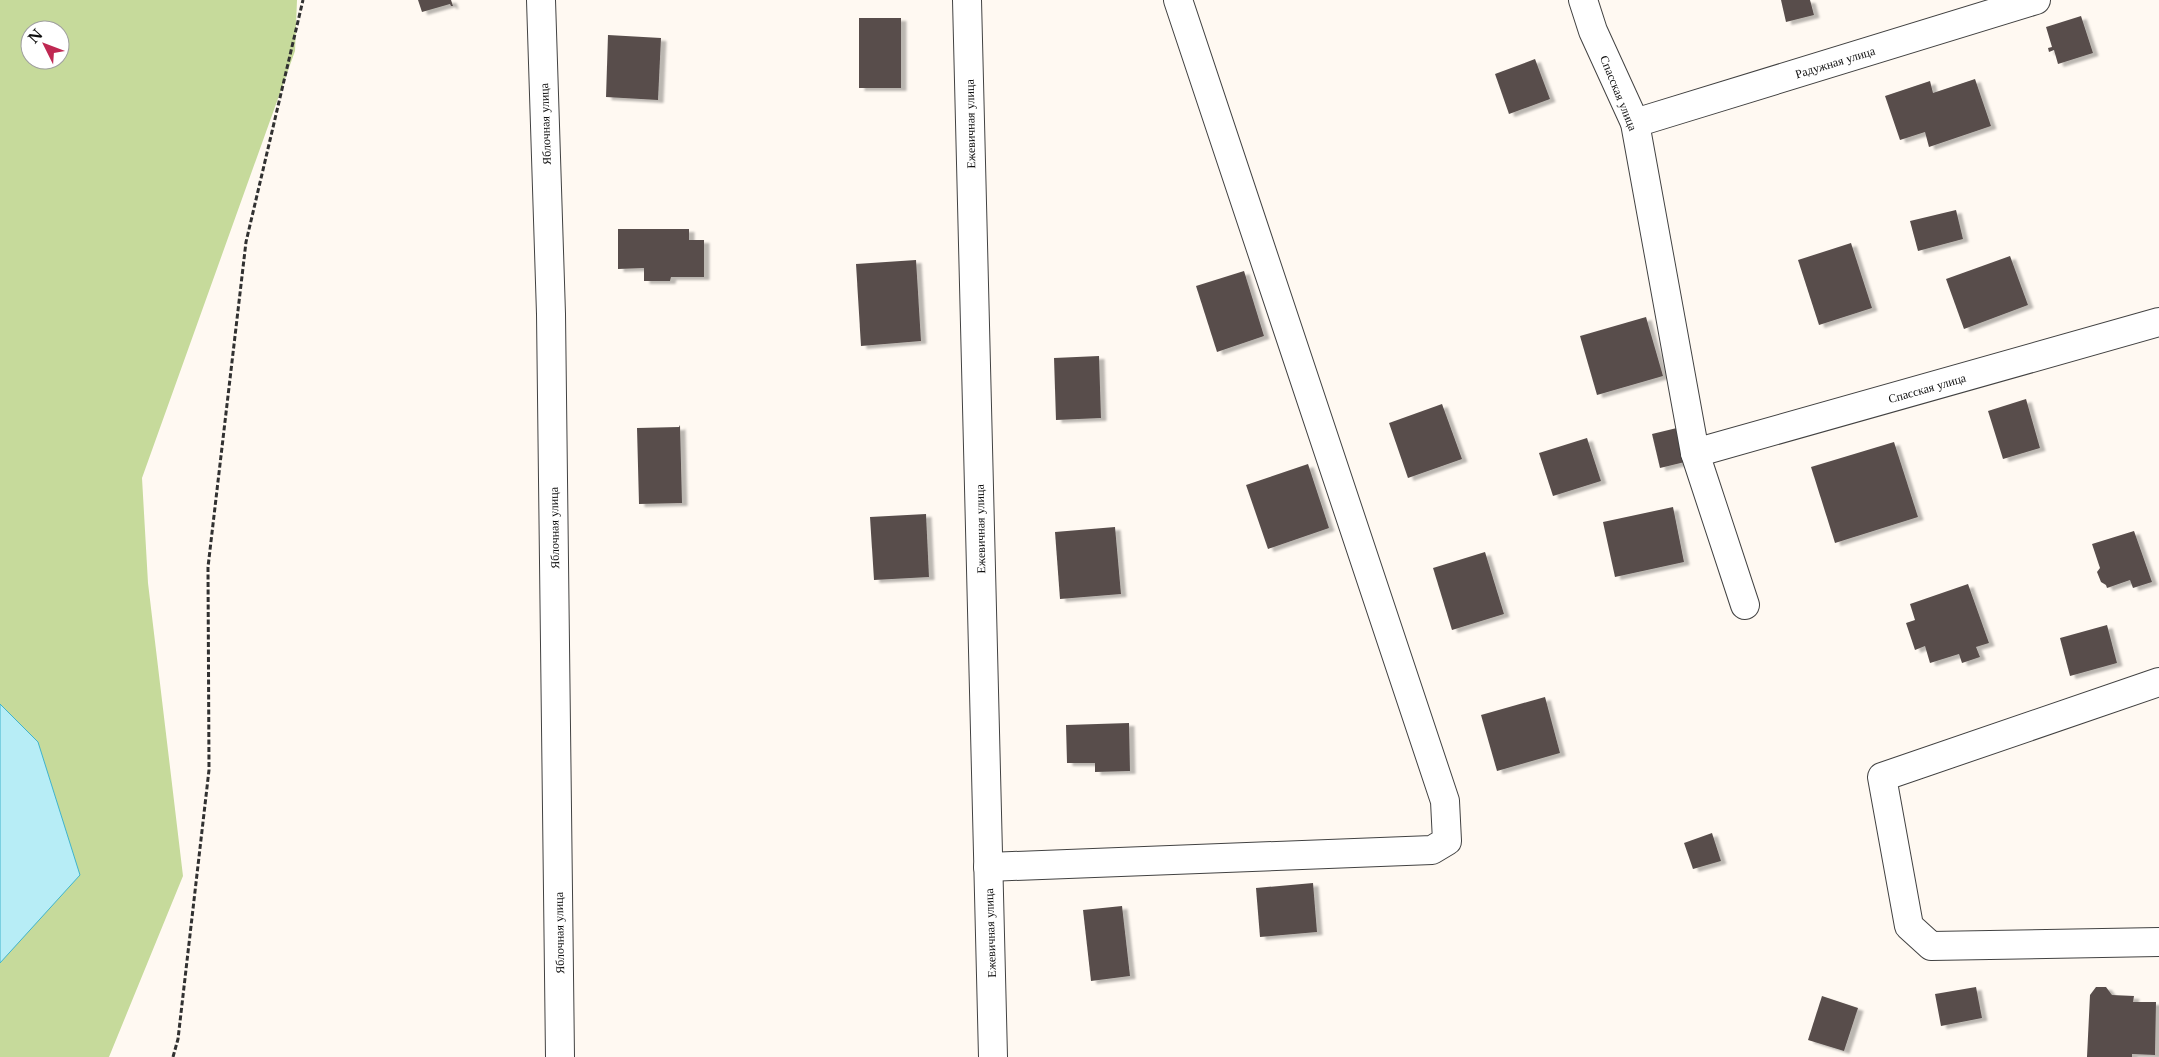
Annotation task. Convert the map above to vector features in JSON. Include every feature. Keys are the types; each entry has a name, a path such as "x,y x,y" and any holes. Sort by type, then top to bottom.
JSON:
{"street":[{"name":"Яблочная улица","path":"541,0 551,314 560,1057"},
{"name":"Ежевичная улица","path":"967,0 993,1057"},
{"path":"988,867 1432,850 1447,841 1445,801 1178,0"},
{"name":"Спасская улица","path":"1583,0 1594,31 1635,124 1695,453 1745,605"},
{"name":"Радужная улица","path":"1635,124 2036,0"},
{"name":"Спасская улица","path":"1695,453 2159,322"},
{"path":"2159,682 1882,777 1909,926 1931,946 2159,942"}],"path":[{"path":"173,1057 178,1039 209,770 208,567 246,242 303,0"}],"green space":[{"path":"0,0 297,0 295,51 142,478 148,583 183,876 109,1057 0,1057"}],"water":[{"path":"0,704 38,742 80,875 0,963"}],"building":[{"path":"418,0 451,0 453,6 450,4 422,12"},
{"path":"1781,0 1810,0 1814,15 1786,22"},
{"path":"2081,16 2093,53 2058,64 2054,50 2049,52 2048,48 2052,47 2046,27"},
{"path":"859,18 901,18 901,88 859,88"},
{"path":"608,35 661,38 658,100 606,97"},
{"path":"1535,59 1550,99 1509,114 1495,74"},
{"path":"1975,79 1991,126 1929,147 1925,132 1900,140 1885,96 1930,81 1933,93"},
{"path":"1956,210 1963,239 1918,251 1910,221"},
{"path":"618,229 689,229 689,240 704,240 704,277 671,277 670,281 644,281 644,268 618,269"},
{"path":"1851,243 1872,308 1819,325 1798,260"},
{"path":"2010,256 2028,305 1964,329 1946,279"},
{"path":"916,260 921,341 861,346 856,264"},
{"path":"1244,271 1264,336 1217,352 1196,286"},
{"path":"1646,317 1663,376 1597,395 1580,336"},
{"path":"1099,356 1101,418 1056,420 1054,358"},
{"path":"2026,399 2040,448 2003,459 1988,411"},
{"path":"1442,404 1462,459 1408,478 1389,423"},
{"path":"680,425 682,503 639,504 637,428 679,427"},
{"path":"1681,427 1689,461 1660,468 1652,434"},
{"path":"1587,438 1601,481 1553,496 1539,453"},
{"path":"1894,442 1918,517 1835,543 1811,467"},
{"path":"1308,464 1329,528 1268,549 1246,485"},
{"path":"1673,507 1684,562 1615,577 1603,522"},
{"path":"926,514 929,577 874,580 870,517"},
{"path":"1115,527 1121,594 1060,599 1055,532"},
{"path":"2134,531 2152,582 2133,588 2130,580 2107,588 2101,582 2097,572 2100,568 2092,544"},
{"path":"1485,552 1504,614 1452,630 1433,568"},
{"path":"1968,584 1989,643 1976,647 1980,657 1962,663 1959,654 1930,663 1925,646 1915,650 1906,623 1915,620 1910,604"},
{"path":"2107,625 2117,663 2070,676 2060,638"},
{"path":"1545,697 1560,753 1497,771 1481,715"},
{"path":"1129,723 1130,771 1095,772 1095,763 1067,763 1066,725"},
{"path":"1712,833 1721,861 1693,869 1684,843"},
{"path":"1313,883 1317,932 1260,937 1256,888"},
{"path":"1122,906 1130,976 1091,981 1083,910"},
{"path":"1976,987 1982,1018 1941,1026 1935,994"},
{"path":"2096,987 2106,987 2112,995 2134,996 2133,1002 2156,1002 2155,1055 2132,1054 2132,1057 2087,1057 2090,995"},
{"path":"1822,996 1858,1008 1844,1051 1808,1040"}]}
